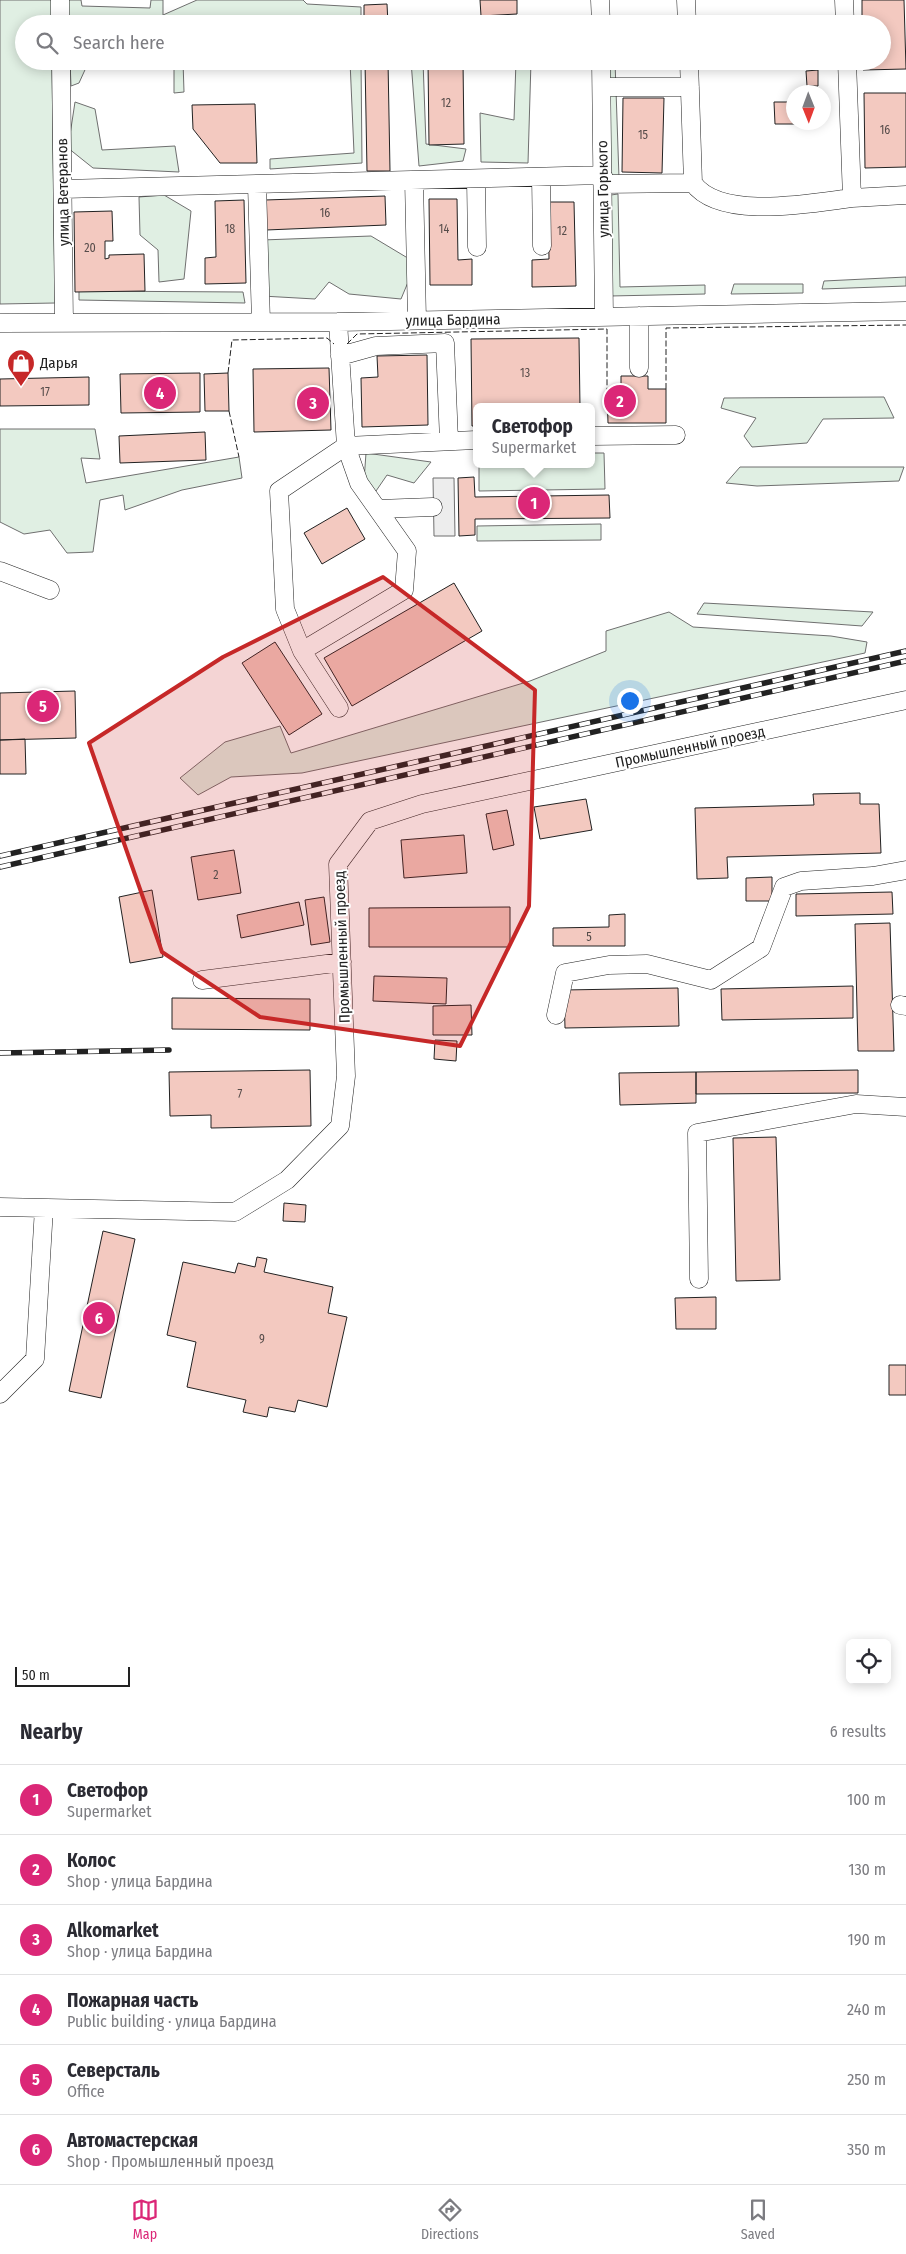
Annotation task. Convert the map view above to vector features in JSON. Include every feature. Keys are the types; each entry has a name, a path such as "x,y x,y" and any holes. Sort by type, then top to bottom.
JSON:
{"street":[{"path":"60,0 60,15"},
{"path":"600,0 600,15"},
{"path":"686,0 687,15"},
{"path":"844,0 845,15"},
{"name":"улица Ветеранов","path":"61,70 64,323"},
{"name":"улица Горького","path":"601,70 604,317"},
{"path":"689,70 693,183 698,191 719,201 742,205 795,205 852,198 906,195"},
{"path":"847,70 852,198"},
{"path":"602,88 690,87"},
{"path":"63,190 541,177 693,183"},
{"path":"541,177 542,246"},
{"path":"476,179 477,247"},
{"path":"414,180 417,320"},
{"path":"257,184 261,322"},
{"name":"улица Бардина","path":"0,323 338,322 906,311"},
{"path":"639,316 639,368"},
{"path":"302,651 404,590 407,551 359,482 346,446 338,322"},
{"path":"340,356 376,346 445,343 449,441"},
{"path":"595,436 676,435"},
{"path":"339,708 302,651 285,609 279,491 346,446 473,440"},
{"path":"378,509 433,508"},
{"path":"0,571 50,590"},
{"name":"Промышленный проезд","path":"0,1207 234,1212 287,1180 340,1126 346,1076 338,864 370,821 422,804 906,700"},
{"path":"556,1015 564,973 609,965 647,964 711,980 761,948 784,887 801,881 873,876 906,870"},
{"path":"202,980 342,962"},
{"path":"699,1279 697,1133 856,1104 906,1107"},
{"path":"0,1394 35,1359 44,1208"}],"highlighted area":[{"path":"383,577 535,690 529,906 460,1046 260,1017 162,952 89,743 223,657"}],"green space":[{"path":"0,0 52,0 52,15 15,15 15,70 52,70 55,303 0,304"},
{"path":"67,0 81,0 82,6 150,8 151,0 163,0 163,15 68,15"},
{"path":"197,0 303,0 307,4 361,7 361,15 163,15"},
{"path":"70,70 85,70 79,83 71,86"},
{"path":"174,70 183,70 184,92 174,93"},
{"path":"350,70 361,70 362,163 270,169 270,159 354,153"},
{"path":"412,70 423,70 426,144 466,149 463,161 419,166"},
{"path":"516,70 531,70 528,163 481,162 480,113 514,120"},
{"path":"607,70 615,70 619,178 610,178"},
{"path":"75,102 95,109 102,150 175,146 179,172 93,168 68,148"},
{"path":"618,194 620,287 705,285 705,294 610,296 611,195"},
{"path":"164,195 191,211 184,279 159,282 158,250 140,235 139,197"},
{"path":"371,236 416,263 401,299 349,294 329,282 315,299 262,296 262,240"},
{"path":"906,277 906,286 822,289 824,281"},
{"path":"734,284 803,284 803,293 731,294"},
{"path":"79,291 243,292 245,303 79,300"},
{"path":"884,397 894,418 823,419 807,443 752,447 744,436 756,418 721,408 724,398"},
{"path":"0,429 95,429 100,459 81,458 86,483 239,457 242,478 182,490 125,510 123,495 100,500 93,552 67,553 50,530 24,534 0,522"},
{"path":"366,453 431,462 414,483 387,475 376,491 364,481"},
{"path":"595,453 604,453 605,489 479,491 479,468 595,468"},
{"path":"740,467 904,467 899,481 757,486 726,483"},
{"path":"601,524 601,540 477,541 477,526"},
{"path":"704,603 873,612 862,626 697,614"},
{"path":"669,612 693,627 831,636 867,642 865,653 302,773 231,777 198,795 180,778 225,742 280,726 291,753 530,681 606,651 606,631"}],"shaded area":[{"path":"433,478 454,478 455,536 434,536"}],"building":[{"path":"480,0 517,0 517,14 481,15"},
{"path":"862,0 904,0 906,69 891,69 891,15 862,15"},
{"path":"387,4 388,15 364,15 364,5"},
{"path":"365,70 388,70 390,171 367,171"},
{"path":"428,70 463,70 464,144 429,145"},
{"path":"818,70 818,85 807,85 806,71"},
{"path":"864,93 906,93 906,167 865,168"},
{"path":"623,98 664,98 662,173 622,172"},
{"path":"774,102 786,102 786,124 775,124"},
{"path":"255,104 257,163 220,163 193,129 192,105"},
{"path":"385,196 386,225 266,230 265,200"},
{"path":"429,199 457,199 458,260 472,259 472,285 430,285"},
{"path":"244,200 246,283 205,284 205,258 216,257 215,201"},
{"path":"548,202 574,202 576,286 532,287 532,260 549,259"},
{"path":"112,211 113,241 105,241 105,259 109,258 109,255 144,254 145,291 75,292 74,212"},
{"path":"579,338 580,403 473,403 472,426 471,339"},
{"path":"427,355 428,425 362,427 361,378 378,377 377,356"},
{"path":"329,368 331,430 254,432 253,369"},
{"path":"200,373 200,412 121,413 120,374"},
{"path":"228,373 229,411 205,411 204,374"},
{"path":"621,376 648,376 648,389 666,389 666,423 608,423 607,389 621,389"},
{"path":"89,377 89,405 0,406 0,379"},
{"path":"205,432 206,460 120,463 119,436"},
{"path":"474,477 475,497 609,495 610,518 475,519 475,535 459,536 458,478"},
{"path":"347,508 365,539 322,564 304,533"},
{"path":"454,583 482,631 352,706 324,658"},
{"path":"275,642 322,714 289,735 242,663"},
{"path":"75,691 76,738 0,740 0,693"},
{"path":"25,739 26,774 0,774 0,740"},
{"path":"860,793 860,804 879,804 881,853 727,857 728,878 697,879 695,808 814,805 813,794"},
{"path":"586,799 592,830 540,839 534,807"},
{"path":"507,810 514,845 493,850 486,814"},
{"path":"464,835 467,873 404,878 401,840"},
{"path":"234,850 241,893 198,900 191,857"},
{"path":"772,877 772,901 746,901 746,878"},
{"path":"152,890 163,957 130,963 119,897"},
{"path":"892,892 893,914 796,916 796,894"},
{"path":"324,897 330,942 311,945 305,900"},
{"path":"299,902 304,925 241,938 237,915"},
{"path":"510,907 510,947 369,947 369,908"},
{"path":"625,914 625,946 553,946 553,928 609,927 609,915"},
{"path":"890,923 894,1051 858,1051 855,924"},
{"path":"374,976 447,978 446,1004 373,1001"},
{"path":"853,986 853,1018 722,1020 721,989"},
{"path":"678,988 679,1026 565,1028 564,990"},
{"path":"172,998 310,999 310,1030 172,1029"},
{"path":"471,1005 472,1035 433,1035 433,1006"},
{"path":"435,1040 457,1041 456,1061 434,1059"},
{"path":"310,1070 311,1126 211,1128 211,1115 170,1116 169,1072"},
{"path":"858,1070 858,1093 696,1094 696,1072"},
{"path":"696,1072 696,1103 620,1105 619,1073"},
{"path":"776,1137 780,1280 736,1281 733,1138"},
{"path":"284,1203 306,1205 305,1222 283,1221"},
{"path":"103,1231 135,1239 101,1398 69,1391"},
{"path":"257,1257 267,1259 264,1272 333,1287 328,1313 347,1317 327,1407 298,1400 295,1412 269,1407 267,1417 243,1412 246,1400 187,1387 196,1342 167,1335 183,1262 235,1273 238,1263 255,1267"},
{"path":"716,1297 716,1329 676,1329 675,1298"},
{"path":"889,1365 906,1365 906,1395 889,1395"}],"railway":[{"path":"0,856 906,651"},
{"path":"0,867 906,661"},
{"path":"0,1053 169,1050"}],"fence":[{"path":"666,389 666,328 906,325"},
{"path":"347,344 357,334 607,329 607,389"},
{"path":"228,373 232,340 327,338 334,344"},
{"path":"229,411 239,457"}],"place":[{"name":"Дарья","path":"21,387"},
{"name":"Пожарная часть","path":"160,393"},
{"name":"Колос","path":"620,401"},
{"name":"Alkomarket","path":"313,403"},
{"name":"Светофор","path":"534,503"},
{"name":"Северсталь","path":"43,706"},
{"name":"Автомастерская","path":"99,1318"}]}
